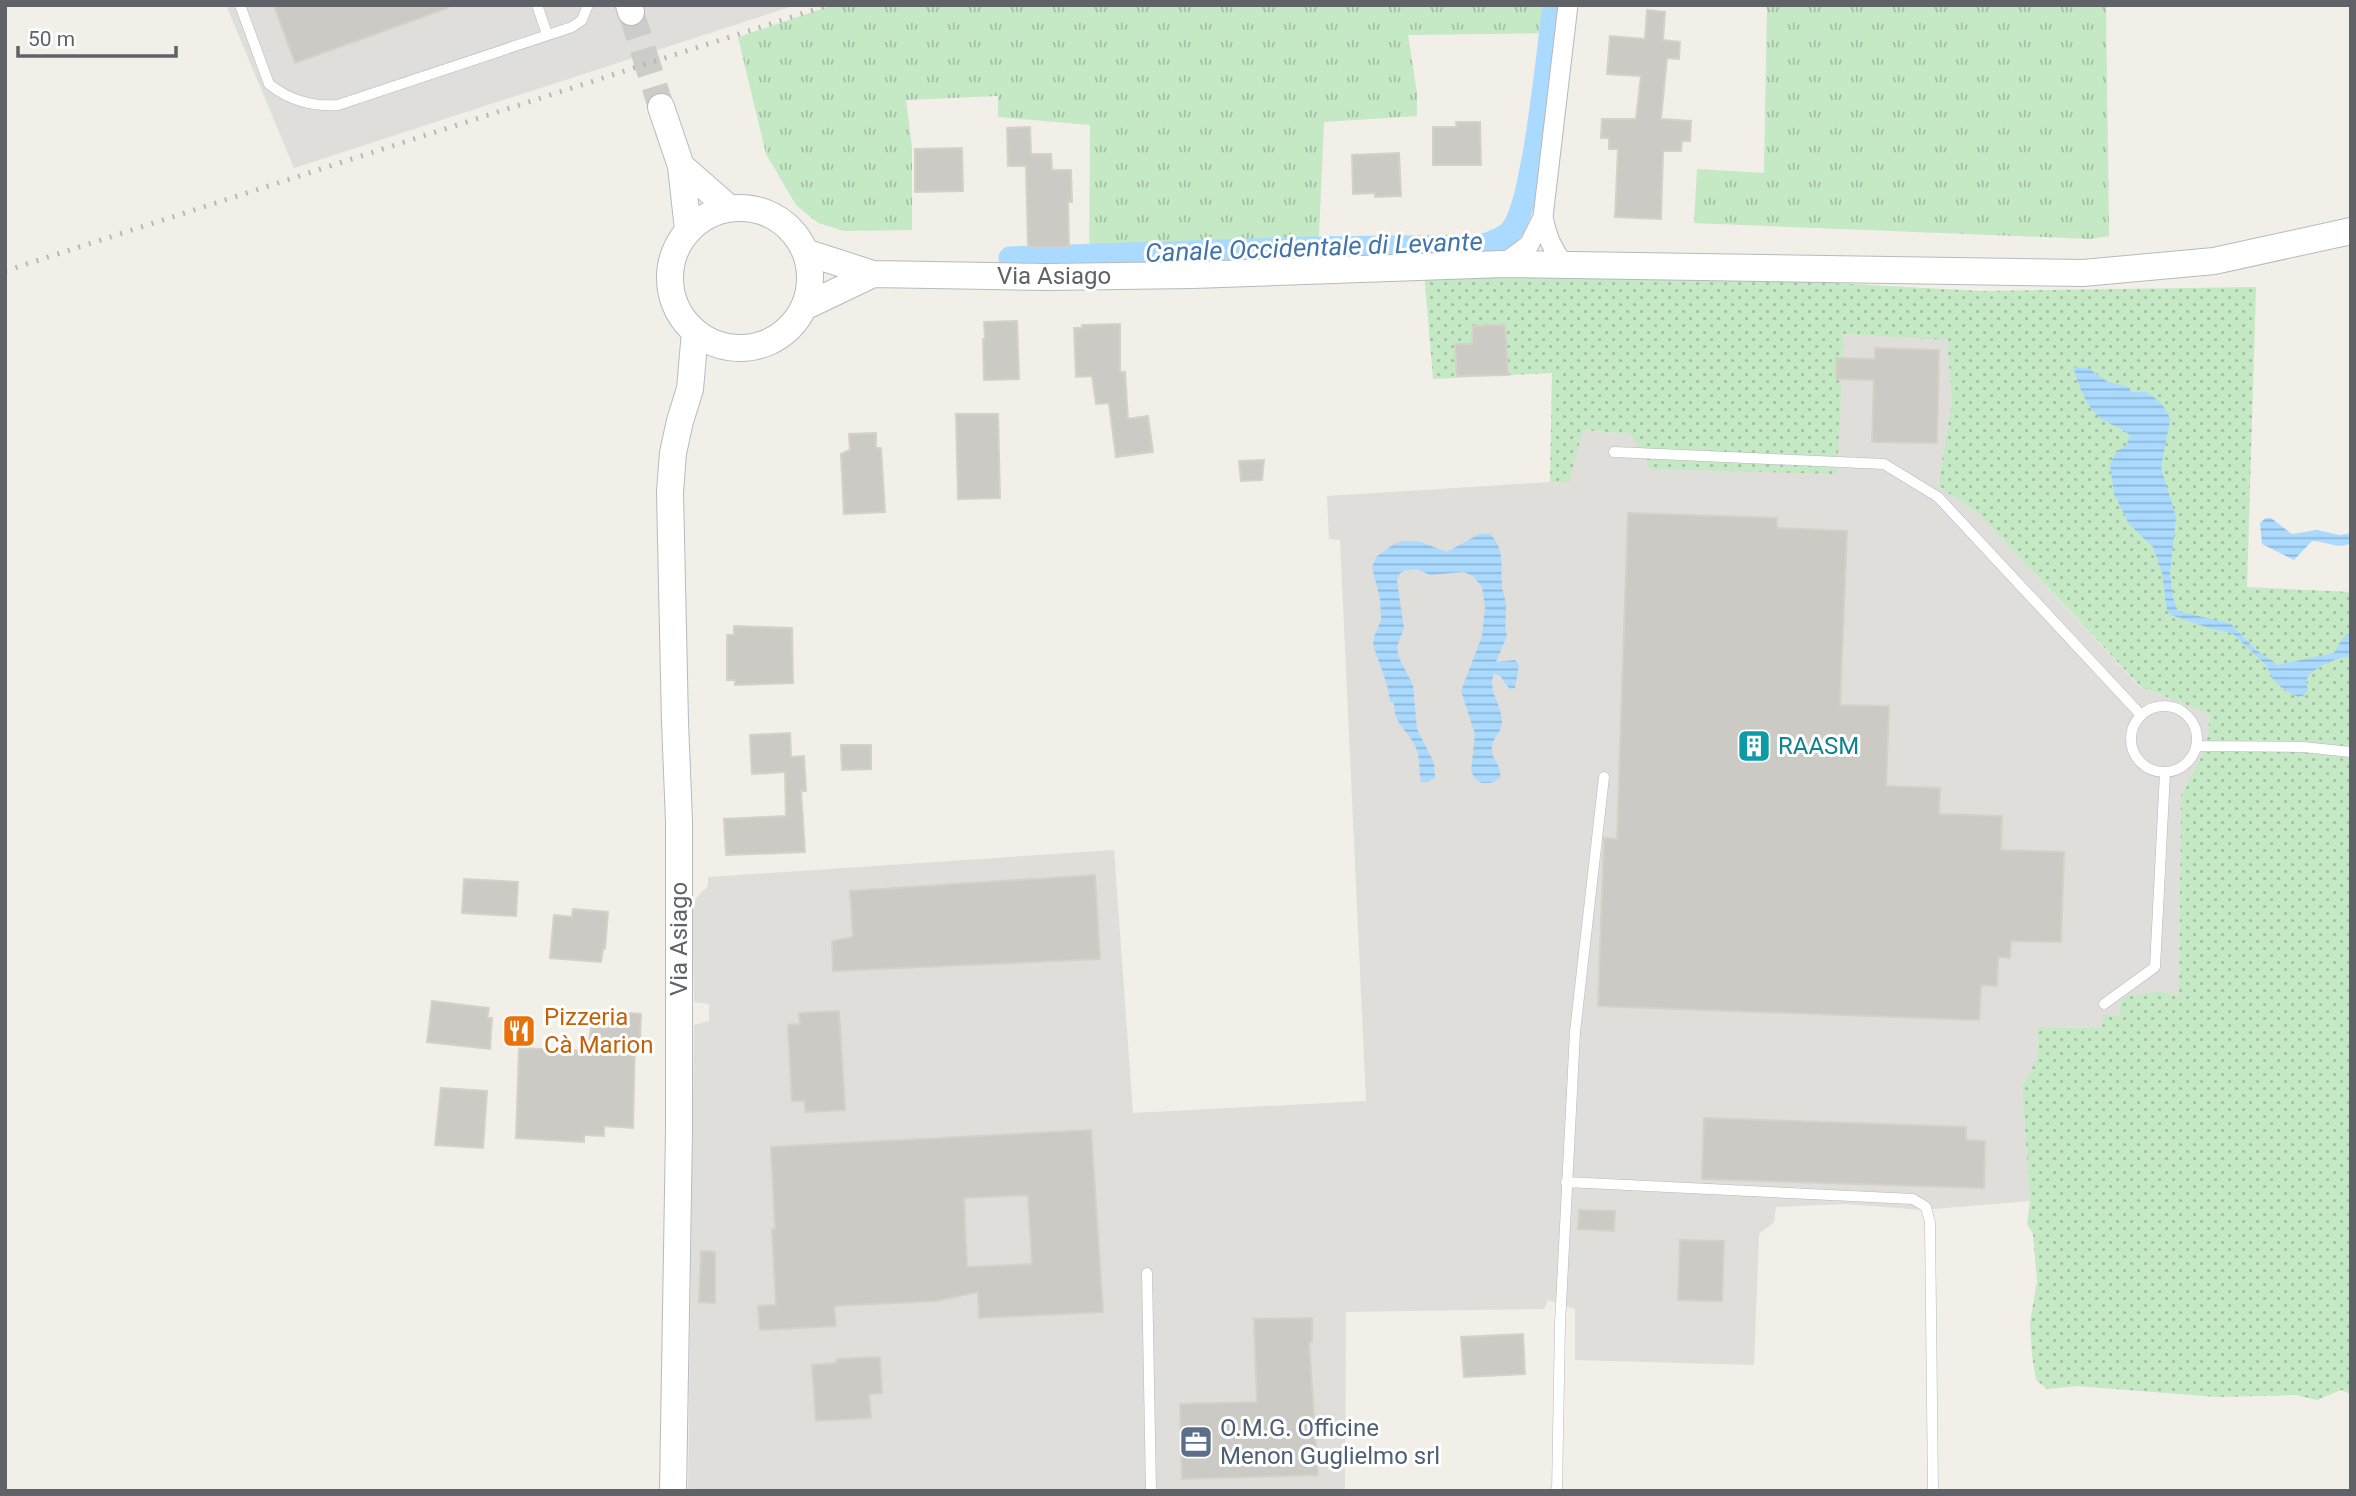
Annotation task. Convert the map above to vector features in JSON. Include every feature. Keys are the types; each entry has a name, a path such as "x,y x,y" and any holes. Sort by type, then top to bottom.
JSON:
{"main road":[{"path":"661,107 681,166 688,230"},
{"path":"681,166 729,208"},
{"path":"727,347 710,342 695,332 680,315 671,294 670,271 676,249 688,230 713,212 729,208 752,208 775,216 793,231 805,252 810,270 804,307"},
{"name":"Via Asiago","path":"805,252 873,274 1046,277 1193,275 1503,264 2082,273 2214,261 2351,231"},
{"name":"Via Asiago","path":"690,389 727,347 750,348 772,340 791,327 804,307 873,274"},
{"name":"Via Asiago","path":"673,1491 679,1132 679,821 670,492 673,453 690,389 695,332"}],"street":[{"path":"1565,265 1548,239 1543,217 1568,5"},
{"path":"1503,264 1529,245 1543,217"}],"lane":[{"path":"240,5 269,84 305,103 321,106 338,106 572,27 582,20 588,5"},
{"path":"537,5 547,34"},
{"path":"1614,452 1884,464 1938,497 2141,715"},
{"path":"2160,706 2180,710 2194,726 2196,746 2193,756 2186,764 2165,773 2143,766 2132,747 2131,735 2134,724 2141,715 2160,706"},
{"path":"2196,746 2303,747 2351,752"},
{"path":"2104,1004 2155,967 2165,773"},
{"path":"1557,1491 1560,1324 1575,1032 1604,777"},
{"path":"1566,1182 1913,1199 1926,1207 1930,1223 1933,1491"},
{"path":"1147,1273 1151,1491"}],"shaded area":[{"path":"226,5 796,5 294,168"},
{"path":"1844,334 1947,339 1952,400 1938,486 1979,514 2140,687 2210,713 2206,748 2181,795 2179,997 2121,1016 2102,1028 2038,1027 2037,1059 2022,1085 2030,1201 1923,1210 1846,1204 1776,1207 1774,1222 1759,1234 1754,1365 1575,1360 1575,1309 1548,1300 1544,1309 1346,1312 1345,1491 688,1491 694,1025 709,1021 709,1004 694,1002 692,907 696,898 708,886 708,877 1114,850 1133,1113 1366,1101 1340,540 1329,539 1327,496 1568,483 1583,430 1631,434 1836,474"}],"green space":[{"path":"833,5 1567,5 1563,33 1408,35 1417,93 1417,116 1324,122 1318,259 1089,267 1090,125 998,117 998,96 906,100 912,147 912,230 844,231 818,223 796,205 766,154 738,37"},
{"path":"1767,5 2106,5 2109,236 2091,239 1694,223 1697,169 1764,173"},
{"path":"1424,271 1683,275 1981,291 2256,287 2247,587 2351,592 2351,1394 2341,1390 2317,1400 2296,1395 2217,1397 2077,1386 2047,1389 2036,1380 2030,1322 2037,1281 2033,1234 2027,1224 2030,1201 2022,1085 2037,1059 2038,1027 2102,1028 2103,1015 2120,1016 2121,998 2160,991 2179,996 2181,795 2206,748 2210,714 2141,687 1979,514 1938,486 1952,400 1947,340 1844,334 1837,474 1651,469 1631,434 1583,430 1569,483 1550,482 1552,373 1433,379"}],"water":[{"path":"2073,367 2088,368 2108,382 2129,387 2131,392 2147,392 2161,404 2168,415 2170,420 2161,468 2176,517 2170,572 2173,598 2178,611 2231,624 2256,650 2278,665 2334,653 2342,639 2351,632 2351,657 2333,660 2314,671 2307,680 2308,690 2298,697 2282,688 2273,679 2266,665 2232,633 2171,615 2167,610 2162,572 2153,547 2129,524 2114,494 2110,464 2117,451 2126,446 2130,436 2102,419 2091,408"},
{"path":"2271,518 2292,534 2317,530 2340,535 2351,533 2351,543 2337,545 2312,541 2294,560 2262,544 2260,523"},
{"path":"1479,534 1490,534 1498,546 1501,559 1507,636 1496,662 1515,660 1519,665 1515,688 1511,689 1497,675 1494,674 1492,680 1502,722 1492,747 1500,778 1491,783 1481,783 1471,771 1475,734 1461,691 1482,636 1485,607 1482,587 1473,576 1464,572 1430,575 1417,569 1399,574 1397,581 1404,628 1397,647 1399,658 1413,685 1417,729 1434,763 1435,778 1421,782 1418,752 1396,717 1394,703 1390,701 1373,645 1381,620 1380,599 1372,567 1376,557 1394,544 1404,541 1421,542 1447,552"}],"building":[{"path":"274,5 447,5 448,8 295,63"},
{"path":"1647,10 1665,12 1663,40 1680,42 1679,59 1667,58 1661,119 1691,121 1690,141 1682,141 1681,151 1663,151 1661,219 1615,217 1618,149 1609,149 1609,138 1601,138 1602,119 1636,119 1641,76 1607,74 1610,36 1645,39"},
{"path":"1456,122 1480,122 1481,165 1433,165 1433,127 1457,127"},
{"path":"1030,127 1031,154 1051,154 1052,170 1071,170 1072,202 1068,202 1069,247 1028,247 1026,166 1008,166 1007,128"},
{"path":"962,148 963,191 915,192 915,149"},
{"path":"1399,153 1401,196 1353,194 1352,155"},
{"path":"1017,321 1019,379 984,380 984,322"},
{"path":"1120,324 1120,372 1125,372 1128,419 1148,416 1153,452 1116,457 1109,403 1096,404 1092,376 1076,377 1074,328 1082,328 1082,325"},
{"path":"1505,325 1508,375 1457,376 1455,344 1472,344 1473,326"},
{"path":"1875,348 1939,350 1937,443 1872,442 1874,380 1836,379 1836,358 1875,359"},
{"path":"956,414 998,414 1000,498 958,499"},
{"path":"876,433 876,448 881,448 885,512 844,514 841,454 850,450 849,434"},
{"path":"1264,460 1262,480 1241,481 1239,461"},
{"name":"RAASM","path":"1628,513 1777,518 1777,528 1847,531 1840,705 1889,706 1886,786 1940,788 1939,814 2002,816 2001,850 2064,852 2061,942 2011,941 2010,958 1998,957 1997,986 1981,985 1979,1020 1598,1006 1604,838 1617,839"},
{"path":"734,626 792,628 793,683 735,685 735,680 727,680 727,635 734,635"},
{"path":"790,733 791,757 804,756 806,791 801,791 805,852 726,855 724,819 786,816 785,772 752,774 750,735"},
{"path":"841,745 871,745 871,769 842,770"},
{"path":"1095,875 1100,959 833,971 832,941 853,937 850,891"},
{"path":"464,879 518,882 516,916 462,913"},
{"path":"573,909 608,912 605,949 601,962 550,958 554,915 572,917"},
{"path":"432,1001 489,1008 487,1018 492,1018 490,1049 427,1042"},
{"path":"593,1011 641,1014 640,1040 635,1039 633,1128 604,1126 604,1136 584,1135 584,1142 516,1138 519,1048 588,1051"},
{"path":"839,1011 845,1110 805,1112 805,1101 792,1101 788,1025 800,1024 799,1013"},
{"path":"441,1088 487,1091 483,1148 435,1145"},
{"path":"1704,1118 1966,1127 1966,1140 1985,1141 1984,1188 1702,1179"},
{"path":"1091,1130 1103,1312 979,1318 978,1292 936,1301 834,1306 836,1326 760,1330 758,1306 776,1305 771,1147","holes":["1028,1195 1032,1264 967,1267 964,1198"]},
{"path":"1579,1210 1615,1211 1614,1231 1578,1229"},
{"path":"1680,1240 1724,1241 1722,1301 1678,1300"},
{"path":"701,1251 715,1252 715,1303 699,1302"},
{"path":"1312,1318 1312,1342 1309,1342 1318,1475 1182,1479 1180,1404 1257,1402 1254,1319"},
{"path":"1523,1334 1525,1374 1464,1377 1461,1337"},
{"path":"880,1357 882,1393 869,1394 871,1418 816,1421 812,1365 836,1363 837,1359"}],"waterway":[{"name":"Canale Occidentale di Levante","path":"1010,258 1309,248 1480,246 1500,239 1510,232 1519,217 1526,192 1539,125 1554,5"}],"tunnel":[{"path":"631,12 661,107"}],"railway":[{"path":"5,271 829,5"}],"place":[{"name":"RAASM","path":"1754,746"},
{"name":"Pizzeria Cà Marion","path":"519,1031"},
{"name":"O.M.G. Officine Menon Guglielmo srl","path":"1196,1442"}]}
